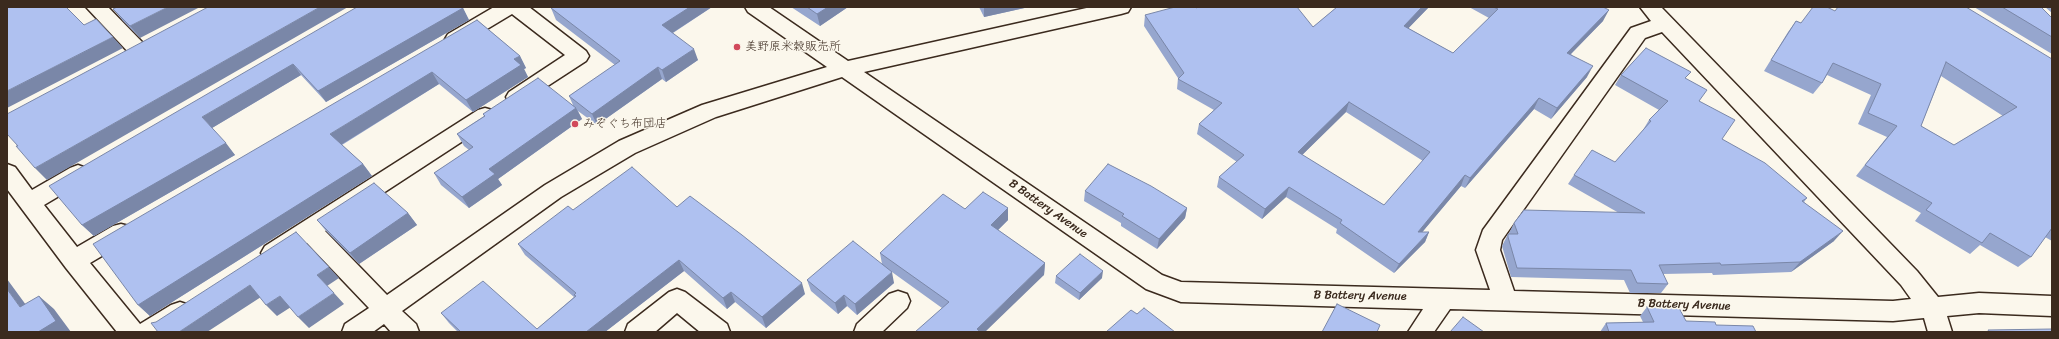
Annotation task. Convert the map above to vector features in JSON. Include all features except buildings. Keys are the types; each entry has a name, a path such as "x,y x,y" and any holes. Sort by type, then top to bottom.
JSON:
{"street":[{"path":"96,7 145,47 117,61"},
{"path":"440,47 509,7"},
{"path":"255,264 579,56 516,7"},
{"name":"B Battery Avenue","path":"755,7 1154,282 1181,292 1893,311 1979,303 2052,306"},
{"path":"354,332 553,191 627,147 709,111 845,69 1121,7"},
{"path":"1650,7 1895,263 1932,307 1940,332"},
{"path":"1505,300 1488,250 1491,237 1638,33 1665,23"},
{"path":"30,202 92,166"},
{"path":"7,172 74,261 132,332"},
{"path":"74,261 136,224"},
{"path":"309,230 408,332"},
{"path":"1420,332 1445,298"},
{"path":"637,332 677,299 718,332"},
{"path":"866,332 898,300"},
{"path":"148,332 195,302"}],"place":[{"name":"美野原米穀販売所","path":"737,47"},
{"name":"みぞぐち布団店","path":"575,124"}]}
